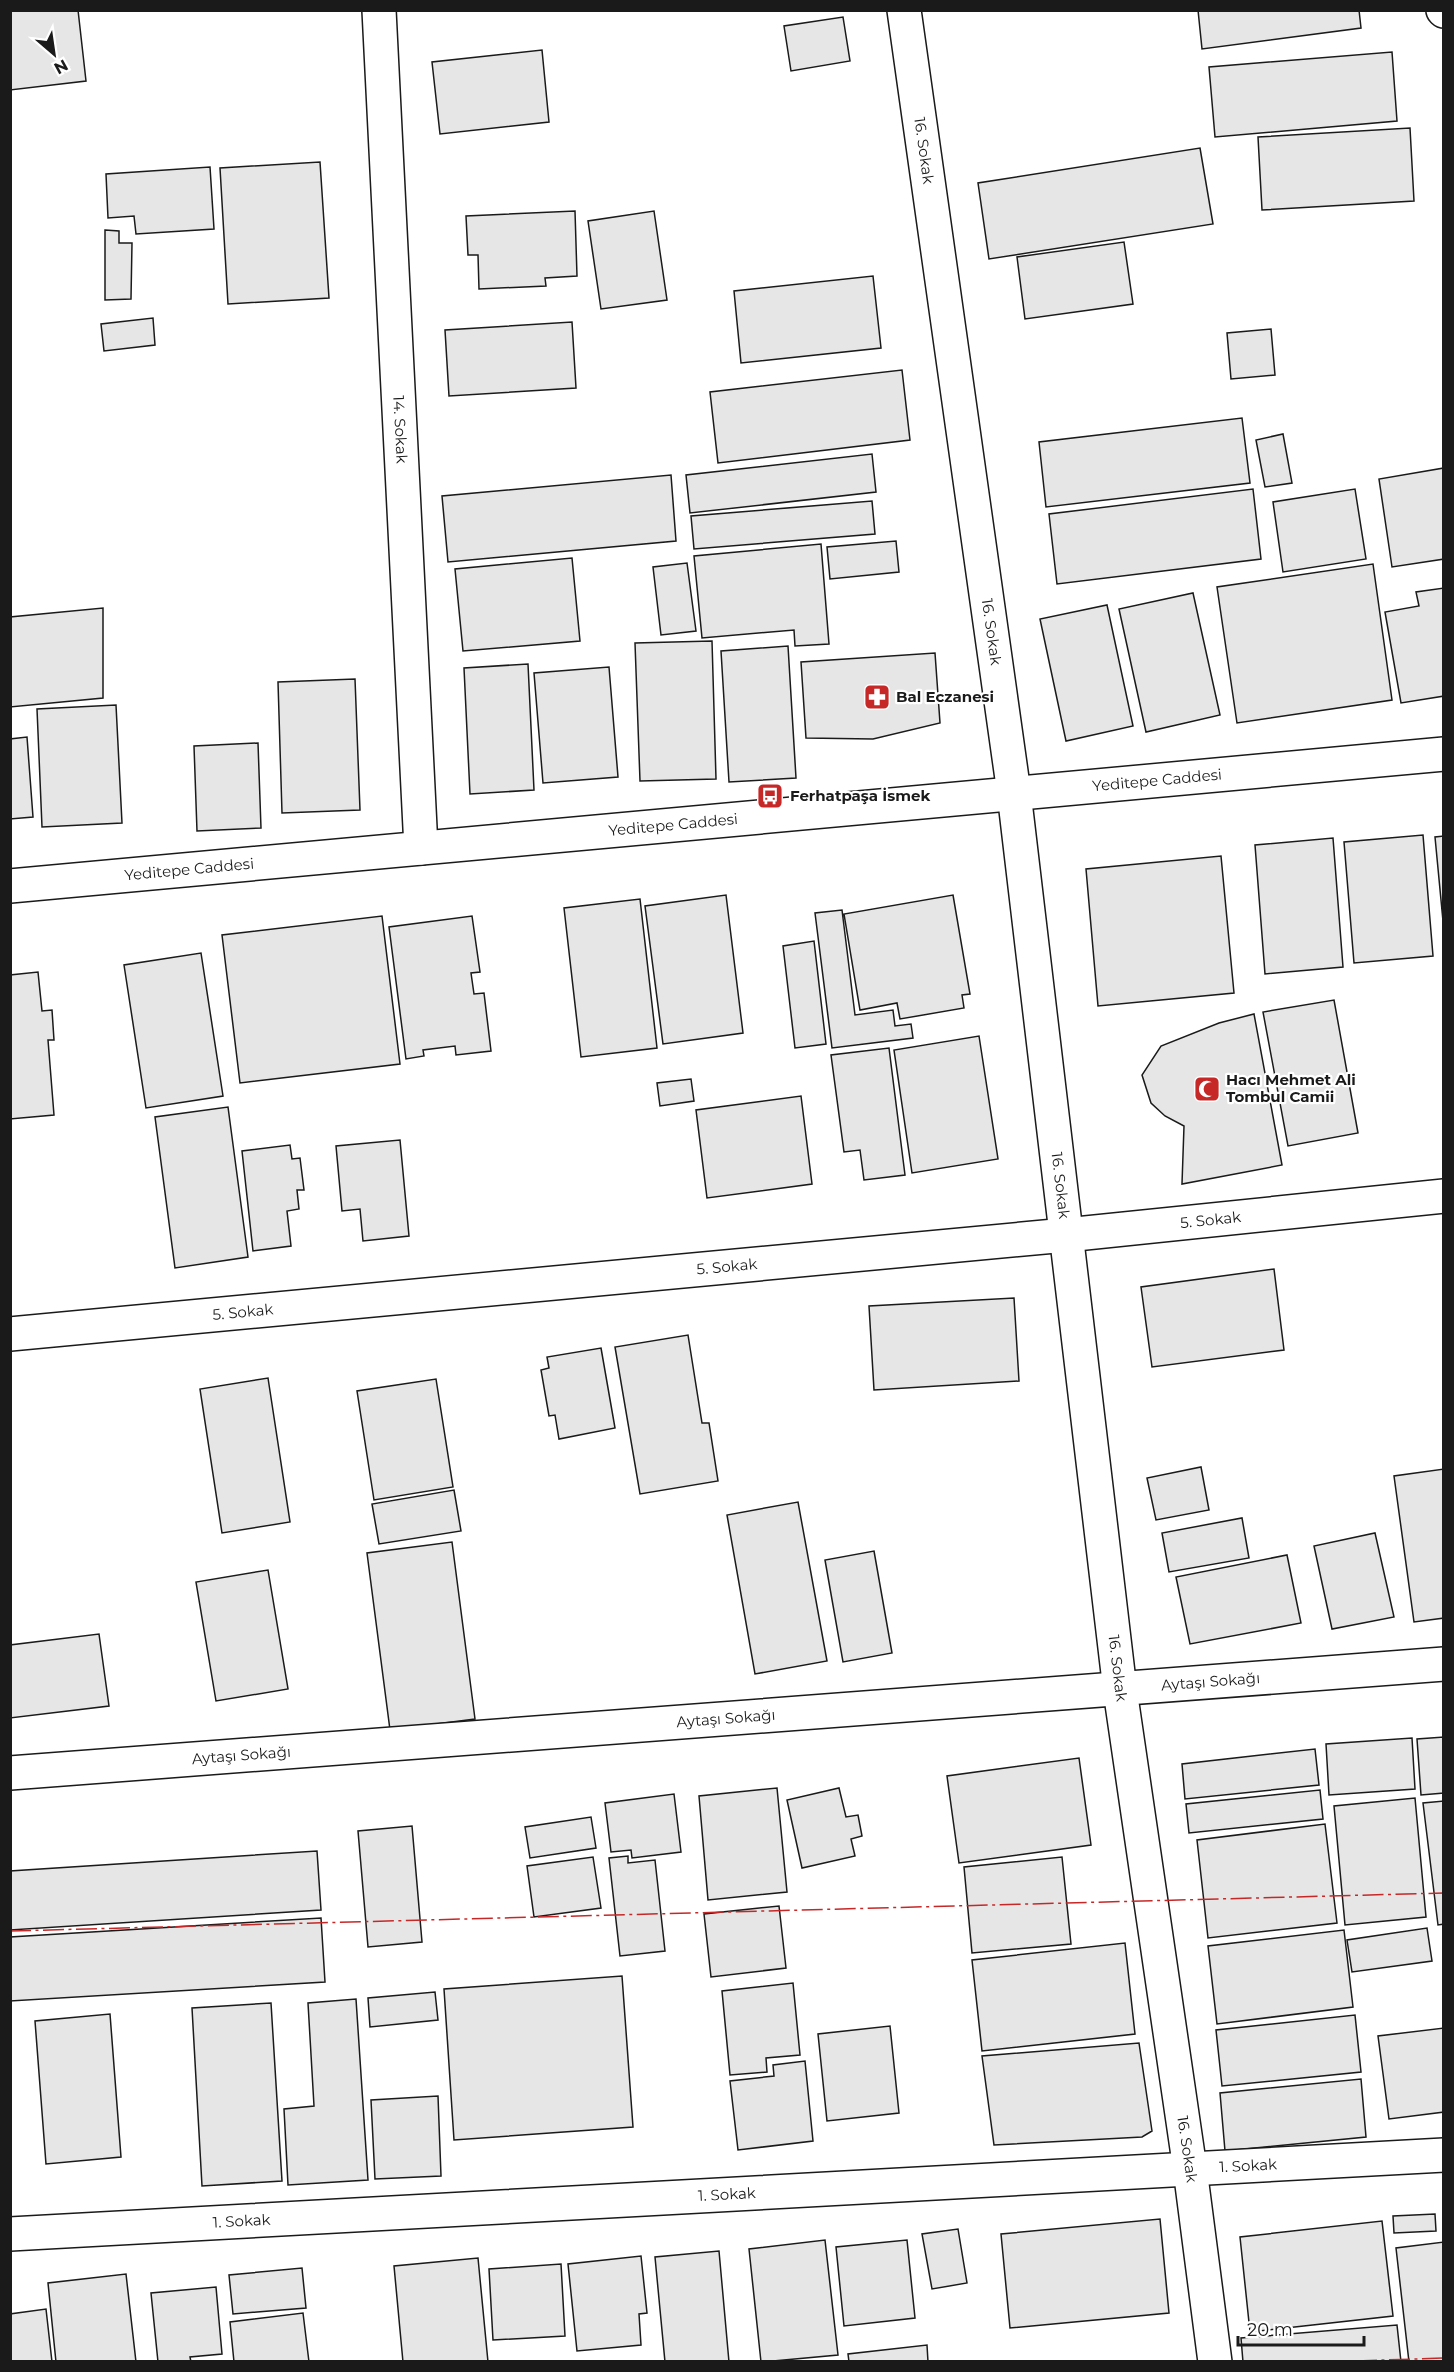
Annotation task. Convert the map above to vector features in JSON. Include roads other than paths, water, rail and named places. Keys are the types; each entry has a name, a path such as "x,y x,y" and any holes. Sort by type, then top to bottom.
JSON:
{"street":[{"name":"14. Sokak","path":"379,10 421,849"},
{"name":"16. Sokak","path":"904,10 1014,794 1120,1690 1190,2169 1215,2361"},
{"name":"Yeditepe Caddesi","path":"10,886 1443,754"},
{"name":"5. Sokak","path":"10,1334 1066,1235 1443,1196"},
{"name":"Aytaşı Sokağı","path":"10,1773 1443,1664"},
{"name":"1. Sokak","path":"10,2234 1443,2156"}],"place":[{"name":"Bal Eczanesi","path":"877,697"},
{"name":"Ferhatpaşa İsmek","path":"770,796"},
{"name":"Hacı Mehmet Ali Tombul Camii","path":"1207,1089"}]}
